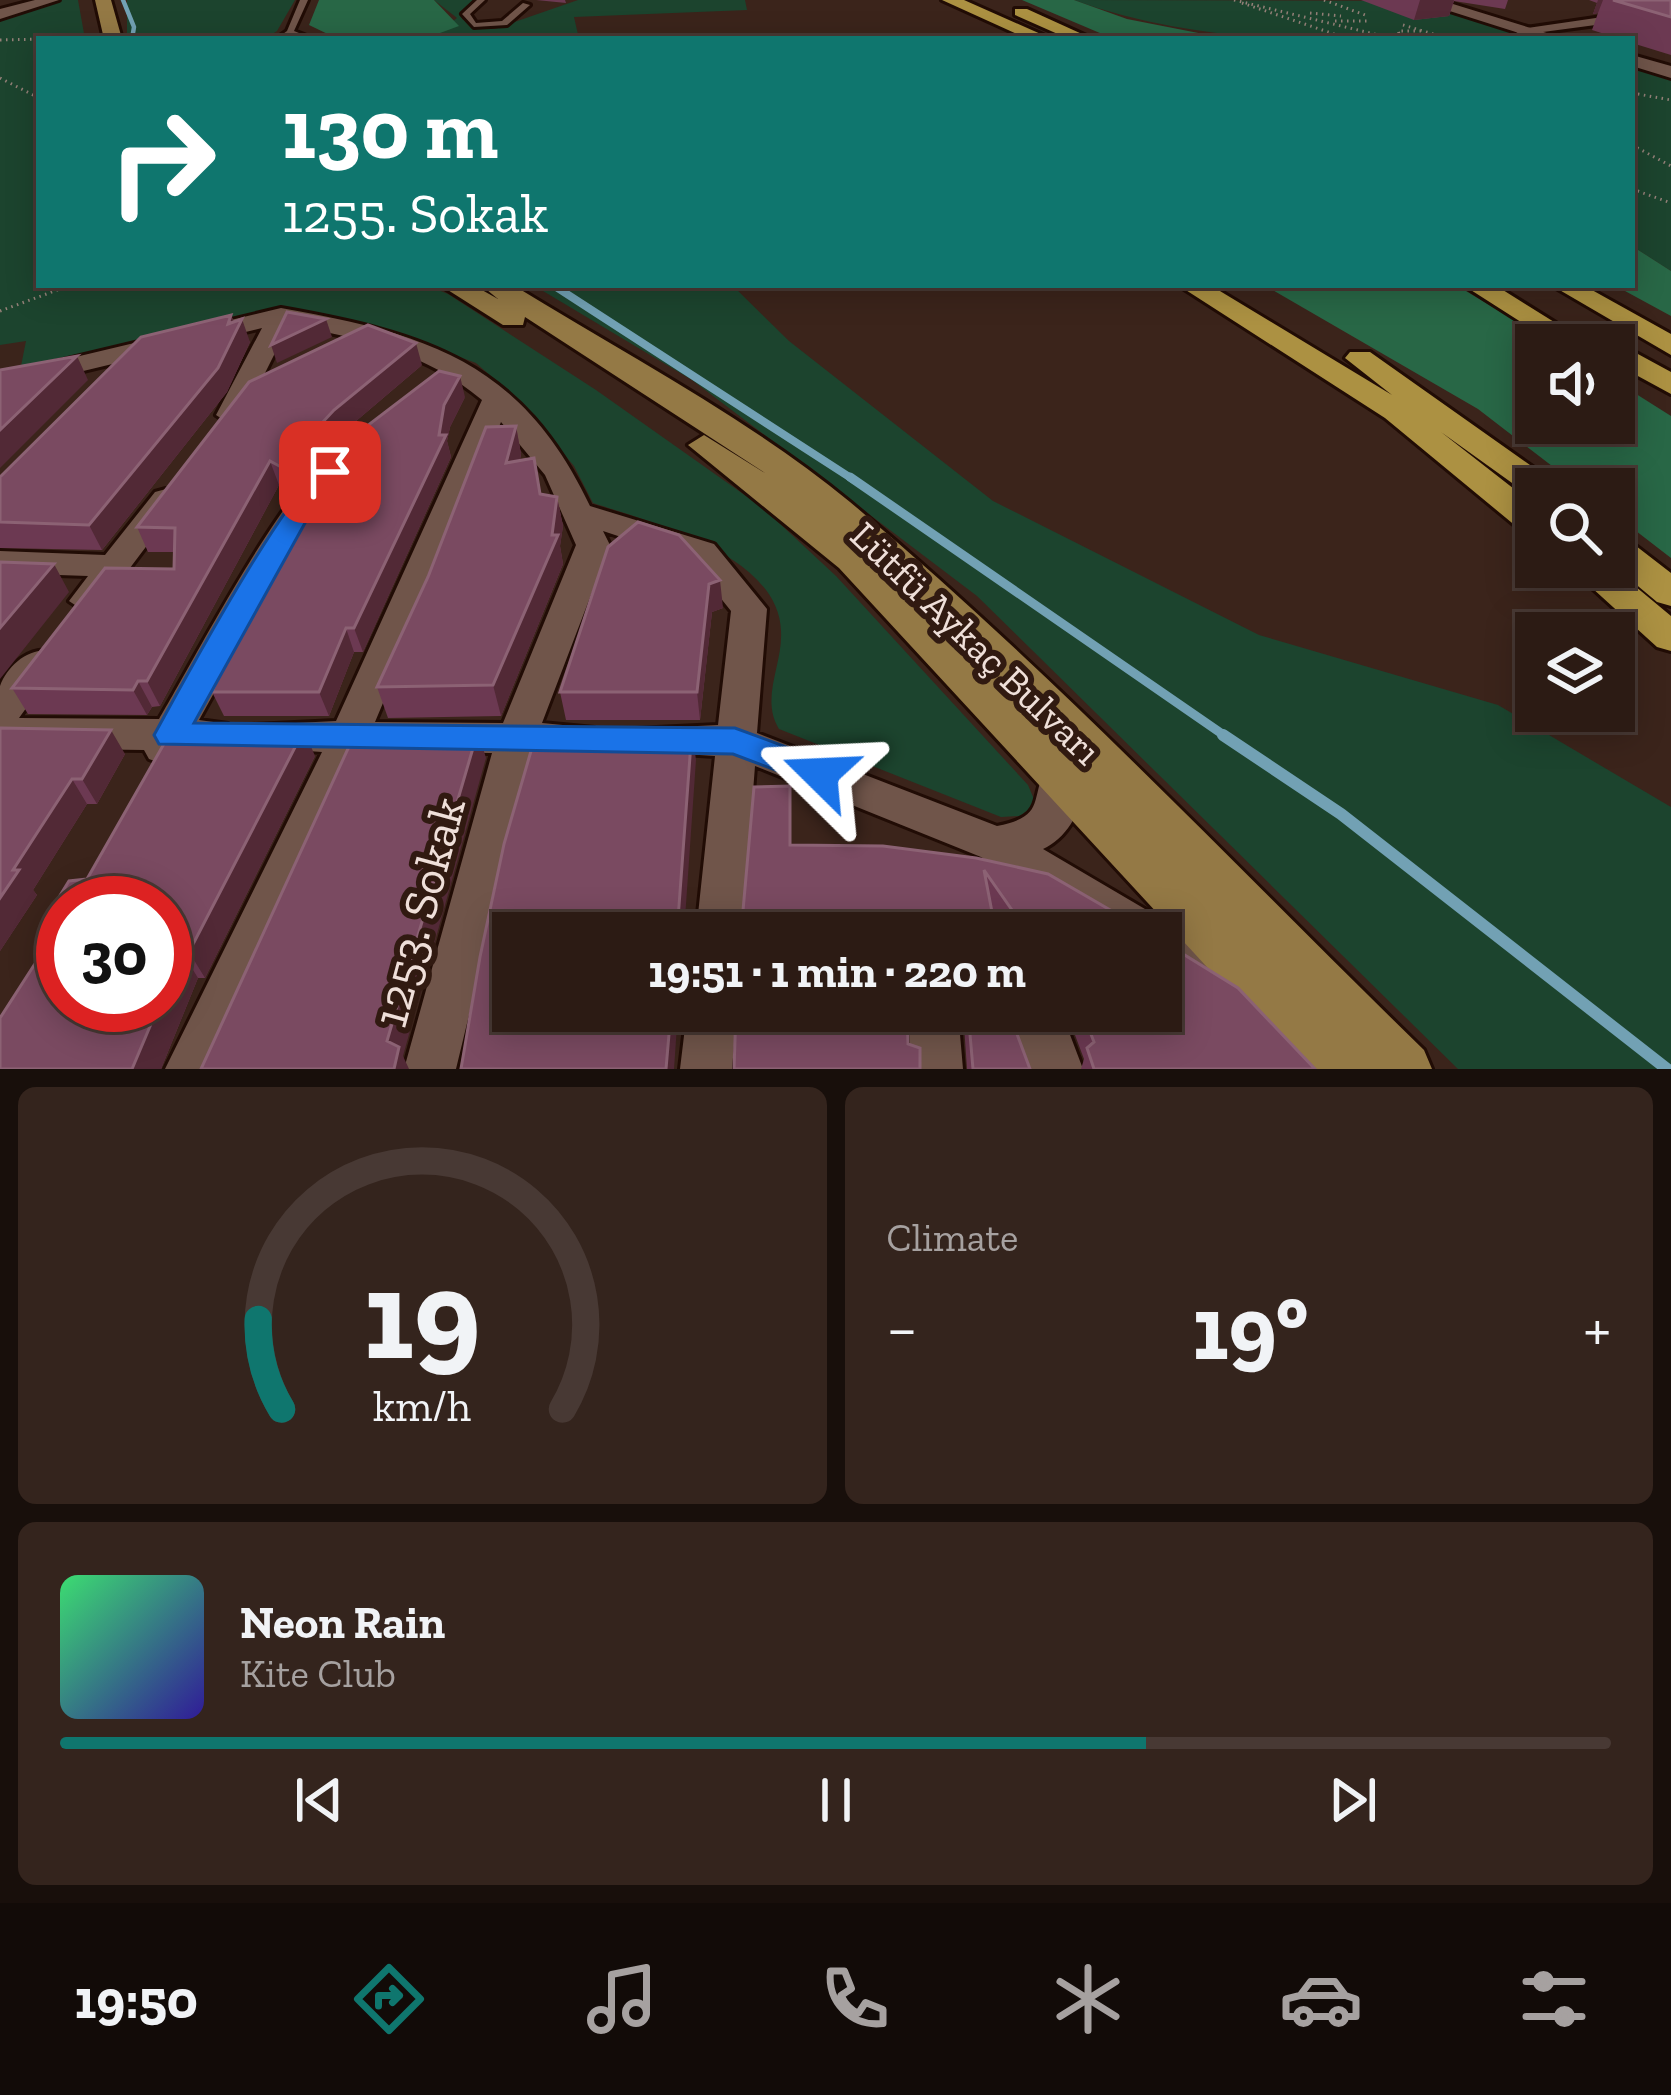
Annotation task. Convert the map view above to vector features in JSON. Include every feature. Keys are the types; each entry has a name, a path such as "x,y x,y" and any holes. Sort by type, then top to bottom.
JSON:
{"highway":[{"path":"935,0 1013,36"},
{"path":"950,0 1036,36"},
{"path":"992,0 1077,36"},
{"path":"1196,288 1396,411 1515,507"},
{"path":"1240,288 1421,398 1515,469"},
{"path":"1481,288 1542,324"},
{"path":"1510,288 1570,324"},
{"path":"1569,288 1671,343"},
{"path":"1635,364 1671,387"},
{"path":"1635,372 1671,387"},
{"path":"1635,564 1671,593"},
{"path":"1613,588 1671,637"}],"main road":[{"path":"87,0 94,36"},
{"path":"104,0 112,36"},
{"name":"Lütfü Aykaç Bulvarı","path":"458,288 590,369 807,519 1062,777 1339,1069"},
{"name":"Lütfü Aykaç Bulvarı","path":"499,288 740,439 835,508 1003,664 1404,1069"}],"street":[{"path":"0,14 52,0"},
{"path":"1423,0 1545,36"},
{"path":"1645,0 1671,10"},
{"path":"1521,30 1671,10"},
{"path":"1635,61 1671,72"},
{"path":"215,434 244,396 281,316"},
{"path":"0,383 281,316 373,332 456,364 496,398 559,473 578,512 702,552 749,609 721,912"},
{"path":"337,354 373,332"},
{"path":"92,398 137,351"},
{"path":"423,390 456,364"},
{"path":"244,396 283,380"},
{"path":"190,1069 349,736 496,398"},
{"path":"147,777 304,501 356,442"},
{"path":"0,714 186,472"},
{"name":"1253. Sokak","path":"430,1069 516,739 593,545 578,512"},
{"path":"0,562 114,566"},
{"path":"0,733 735,741 996,844 1113,912"},
{"path":"996,844 1035,835 1052,821 1060,807 1062,777"},
{"path":"1182,954 1304,1033"},
{"path":"706,1069 710,1032"},
{"path":"934,1032 937,1069"},
{"path":"1046,1032 1057,1069"}],"lane":[{"path":"284,36 304,0"},
{"path":"481,0 466,14 474,25 504,23 526,5"},
{"path":"290,32 301,36"}],"path":[{"path":"1234,0 1382,36"},
{"path":"1234,0 1249,10 1339,36"},
{"path":"1324,0 1365,15"},
{"path":"1334,21 1346,10"},
{"path":"1310,14 1341,16"},
{"path":"1324,21 1371,21"},
{"path":"1403,25 1443,36"},
{"path":"1396,36 1405,29 1431,31"},
{"path":"0,40 36,39"},
{"path":"0,78 36,96"},
{"path":"1635,96 1671,100"},
{"path":"1635,147 1671,166"},
{"path":"1635,190 1671,203"},
{"path":"0,311 63,288"}],"green space":[{"path":"57,0 78,0 84,36 36,36 36,288 433,288 448,294 596,390 763,508 836,576 1028,785 1036,804 1020,816 1001,817 779,729 772,693 781,631 775,604 759,582 708,546 593,503 574,466 515,397 476,363 378,327 279,311 20,371 26,341 0,345 0,20"},
{"path":"127,0 295,0 270,36 127,36"},
{"path":"319,0 434,0 459,26 440,33 442,36 332,36 309,25"},
{"path":"434,0 477,0 463,10 462,19 494,29 578,0 745,0 747,10 574,17 578,36 438,33 457,18"},
{"path":"1022,0 1074,0 1127,19 1214,36 1107,36"},
{"path":"1074,0 1409,1 1528,36 1245,36 1131,17"},
{"path":"1635,67 1671,79 1671,271 1635,248"},
{"path":"1635,248 1671,271 1671,316 1620,288 1635,288"},
{"path":"538,288 735,288 789,341 993,501 1259,635 1498,705 1515,715 1515,732 1544,732 1671,807 1671,1069 1458,1069 977,596 692,380"},
{"path":"1269,288 1461,288 1521,324 1515,324 1515,437 1478,409"},
{"path":"1635,393 1671,416 1671,558 1635,530 1635,468 1555,468 1524,444 1635,444"}],"building":[{"path":"1613,0 1671,0 1671,17"},
{"path":"287,312 326,319 271,345"},
{"path":"231,315 228,324 242,319 218,368 89,525 0,522 0,477 141,337"},
{"path":"368,325 416,343 334,410 281,467 270,461 147,681 138,681 133,690 12,688 105,568 174,569 175,528 137,527 249,382"},
{"path":"77,356 0,430 0,370"},
{"path":"439,371 460,376 444,405 439,435 446,435 354,628 346,628 319,692 212,692 237,630 232,630 314,485 363,429"},
{"path":"516,426 506,463 534,458 540,494 557,497 552,535 558,535 493,685 377,687 428,577 486,427"},
{"path":"638,522 679,535 720,580 709,584 697,692 560,692 608,547"},
{"path":"0,562 54,564 0,628"},
{"path":"538,727 692,729 679,912 492,912 492,1032 669,1032 666,1069 461,1069 504,844"},
{"path":"0,728 111,730 82,779 72,779 0,898"},
{"path":"173,728 304,730 192,946 192,876 89,876"},
{"path":"357,729 478,731 387,1041 399,1047 394,1069 201,1069"},
{"path":"790,786 790,845 883,846 976,858 1048,874 1112,911 1145,912 1013,912 984,870 992,912 743,912 754,787"},
{"path":"1182,953 1238,988 1315,1069 1094,1069 1087,1048 1094,1042 1090,1032 1182,1032"},
{"path":"36,962 36,1032 148,1032 132,1069 0,1069 0,1018"},
{"path":"735,1032 908,1032 908,1044 920,1048 920,1069 734,1069"},
{"path":"970,1032 1016,1032 1030,1069 973,1069"}],"waterway":[{"path":"123,0 134,27 132,36"},
{"path":"558,288 854,480"},
{"path":"850,477 1228,738"},
{"path":"1223,735 1341,814 1667,1069"}],"route":[{"path":"330,472 304,501 171,735 735,741 820,774"}]}
